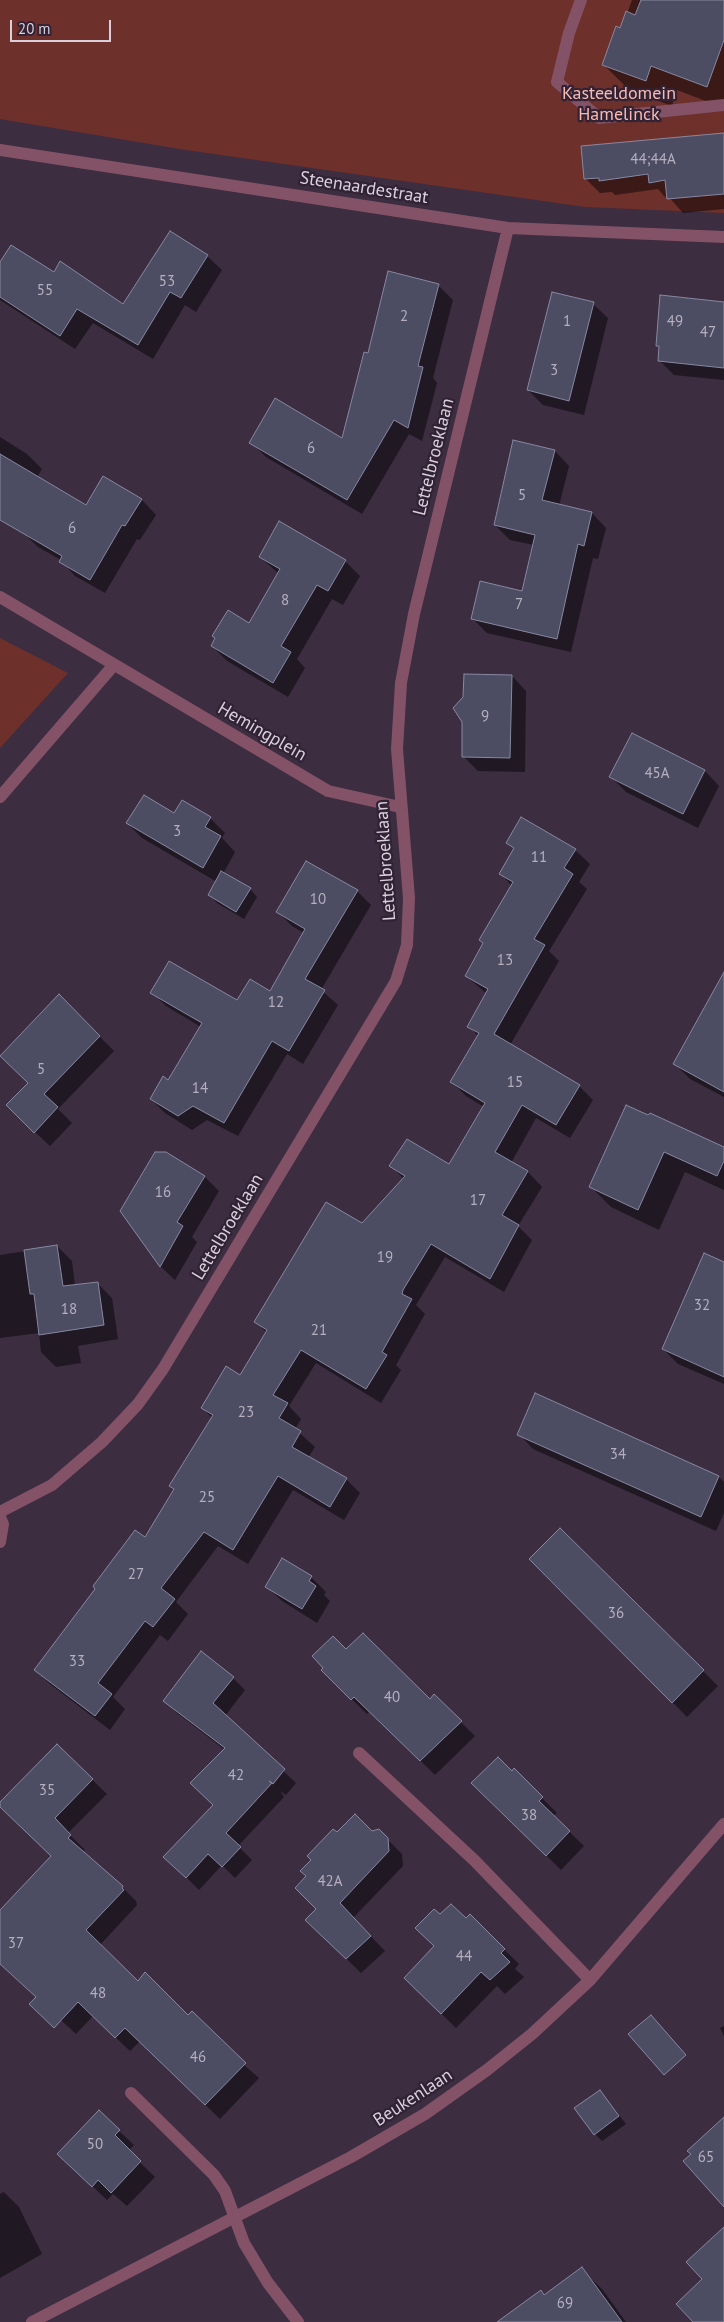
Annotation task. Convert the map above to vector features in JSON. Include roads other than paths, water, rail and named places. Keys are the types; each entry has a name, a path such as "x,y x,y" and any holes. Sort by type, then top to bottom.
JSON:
{"street":[{"path":"581,0 569,33 557,82 599,118 724,105"},
{"name":"Steenaardestraat","path":"0,150 508,228 724,237"},
{"name":"Lettelbroeklaan","path":"0,1512 52,1485 102,1442 138,1404 163,1369 396,981 407,945 409,898 400,807 397,749 403,673 414,614 508,228"},
{"name":"Hemingplein","path":"0,597 113,666 328,791 400,807"},
{"path":"0,797 113,666"},
{"path":"0,1517 3,1524 0,1542"},
{"path":"359,1753 475,1862 590,1980"},
{"name":"Beukenlaan","path":"32,2322 351,2157 425,2114 487,2070 525,2040 590,1980 724,1824"},
{"path":"131,2093 214,2175 225,2191 244,2243 268,2283 298,2322"}],"park label":[{"name":"Kasteeldomein Hamelinck","path":"619,104"}]}
